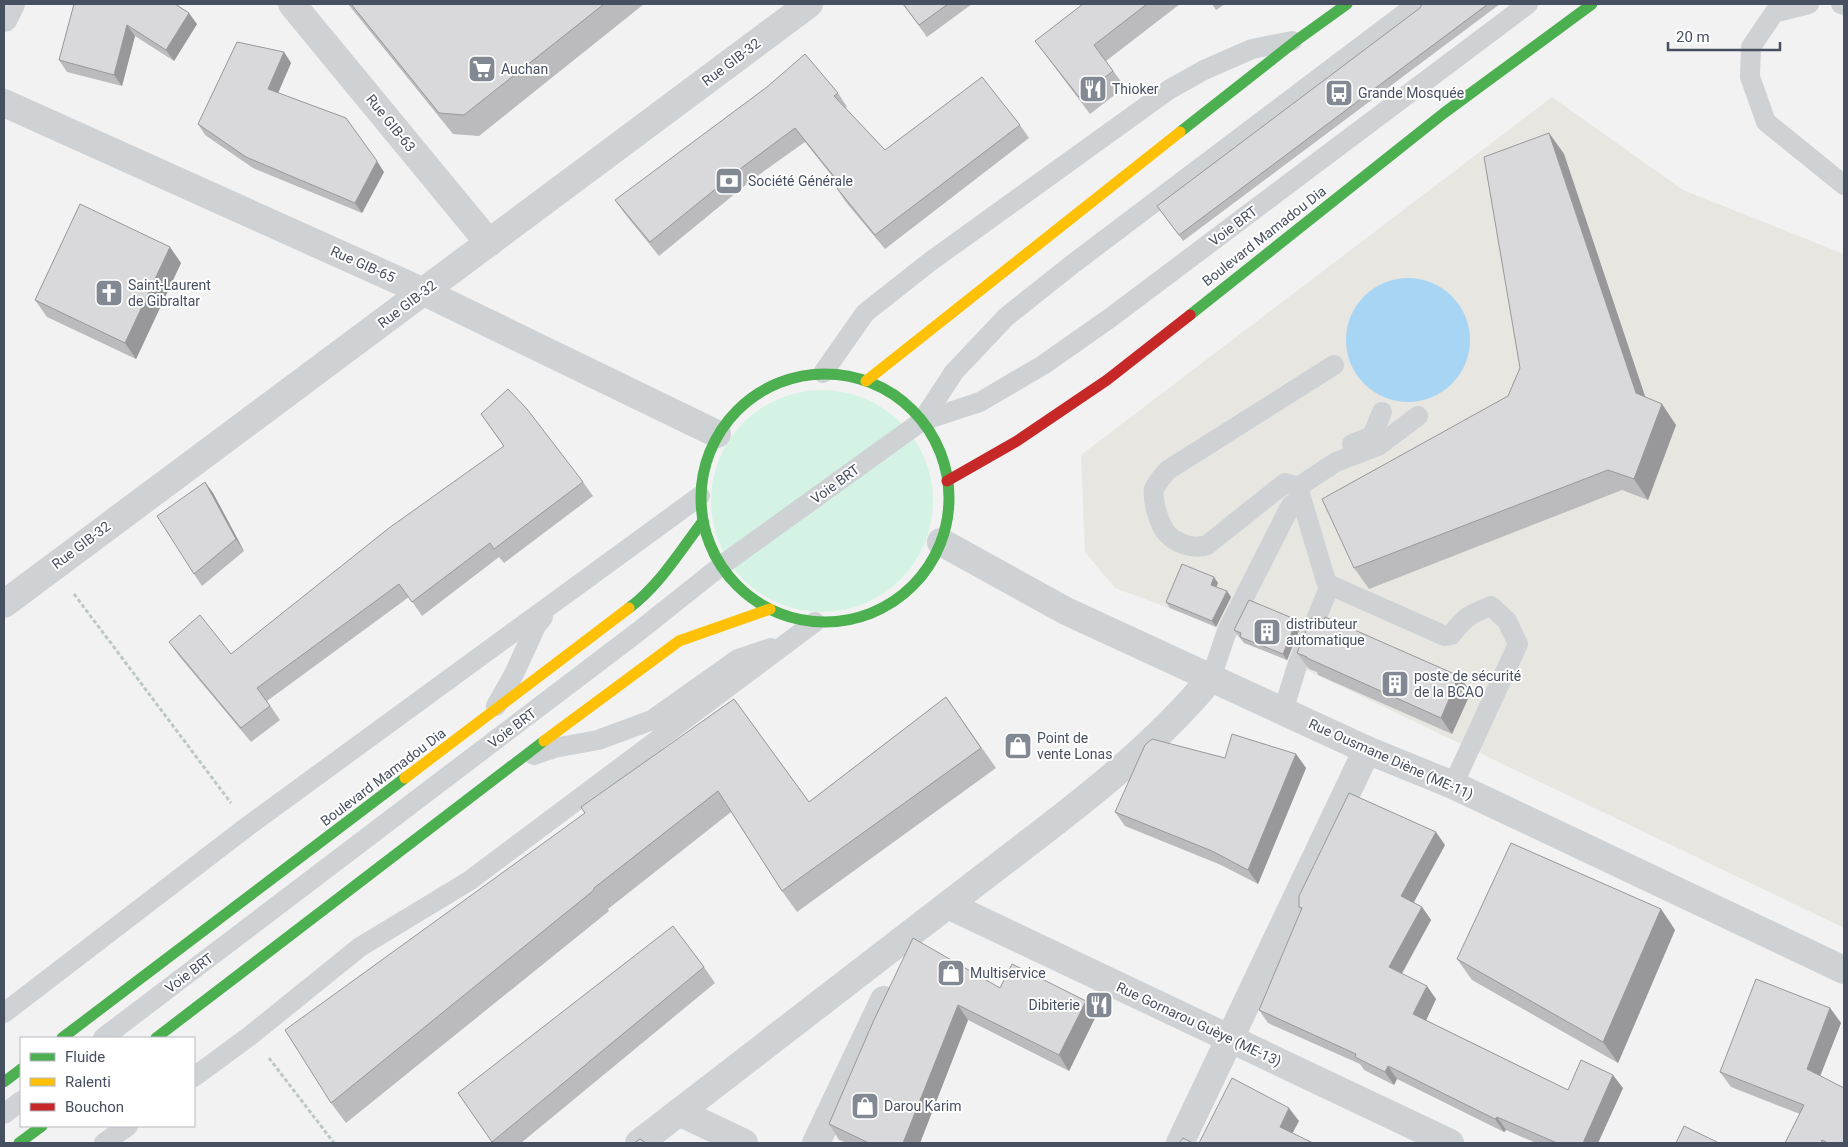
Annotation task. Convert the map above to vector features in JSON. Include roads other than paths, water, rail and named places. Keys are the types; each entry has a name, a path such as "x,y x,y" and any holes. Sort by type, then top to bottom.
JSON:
{"street":[{"path":"4,18 11,4"},
{"name":"Rue GIB-63","path":"292,4 489,243"},
{"name":"Rue GIB-32","path":"4,604 809,4"},
{"path":"866,381 1297,40 1347,4"},
{"name":"Boulevard Mamadou Dia","path":"948,481 1017,441 1107,380 1444,113 1592,4"},
{"name":"Rue GIB-65","path":"4,103 424,292 717,434"},
{"path":"822,373 844,375 866,381 897,397 922,421 939,450 948,481 948,512 941,542 929,566 912,587 891,603 868,615 842,621 815,622 792,618 770,609 755,600 733,581 708,539 703,521 700,496 702,474 708,454 717,434 736,409 762,390 791,378 822,373"},
{"name":"Boulevard Mamadou Dia","path":"63,1037 639,601 659,579 703,521"},
{"name":"Rue Ousmane Diène (ME-11)","path":"941,542 1066,611 1367,750 1453,785 1844,970"},
{"path":"157,1037 520,759 679,641 770,609"},
{"path":"639,1143 1068,812 1162,732 1187,707 1211,678"},
{"path":"1180,1143 1367,750"},
{"name":"Rue Gornarou Guèye (ME-13)","path":"948,905 1450,1143"},
{"path":"816,1143 918,929"},
{"path":"4,1082 20,1070"},
{"path":"679,1112 744,1143"},
{"path":"19,1143 41,1127"}],"lane":[{"name":"Voie BRT","path":"922,421 954,372 1006,317 1082,257 1418,4"},
{"name":"Voie BRT","path":"104,1037 639,631 722,565 922,421 980,402 1043,365 1088,334 1528,4"},
{"path":"1809,4 1771,8 1751,47 1750,76 1766,122 1844,185"},
{"path":"822,373 865,313 931,260 1170,89 1204,70 1252,49 1297,40"},
{"path":"1334,365 1168,470 1154,488 1155,505 1165,531 1180,543 1199,548 1207,545 1294,494 1336,462 1378,446 1418,416"},
{"path":"1211,678 1227,631 1294,494 1331,452 1372,436 1382,412"},
{"path":"1294,494 1316,587 1328,590 1443,649 1458,646 1477,623 1488,620 1498,628 1506,645 1503,675 1453,785"},
{"path":"4,1013 248,826 700,496"},
{"path":"1283,711 1297,666 1328,590"},
{"path":"492,713 514,674 536,626 552,605"},
{"path":"195,1076 251,1035 360,948 469,881 815,622"},
{"path":"520,759 554,748 598,740 652,720 738,659 786,642"},
{"path":"4,1114 20,1102"},
{"path":"104,1143 127,1127"}],"water":[{"path":"1408,278 1432,282 1452,296 1466,316 1470,340 1466,364 1452,384 1432,398 1408,402 1384,398 1364,384 1350,364 1346,340 1350,316 1364,296 1384,282"}],"place":[{"name":"Auchan","path":"482,69"},
{"name":"Thioker","path":"1093,89"},
{"name":"Grande Mosquée","path":"1339,93"},
{"name":"Société Générale","path":"729,181"},
{"name":"Saint-Laurent de Gibraltar","path":"109,293"},
{"name":"distributeur automatique","path":"1267,632"},
{"name":"poste de sécurité de la BCAO","path":"1395,684"},
{"name":"Point de vente Lonas","path":"1018,746"},
{"name":"Multiservice","path":"951,973"},
{"name":"Dibiterie","path":"1099,1005"},
{"name":"Darou Karim","path":"865,1106"}]}
